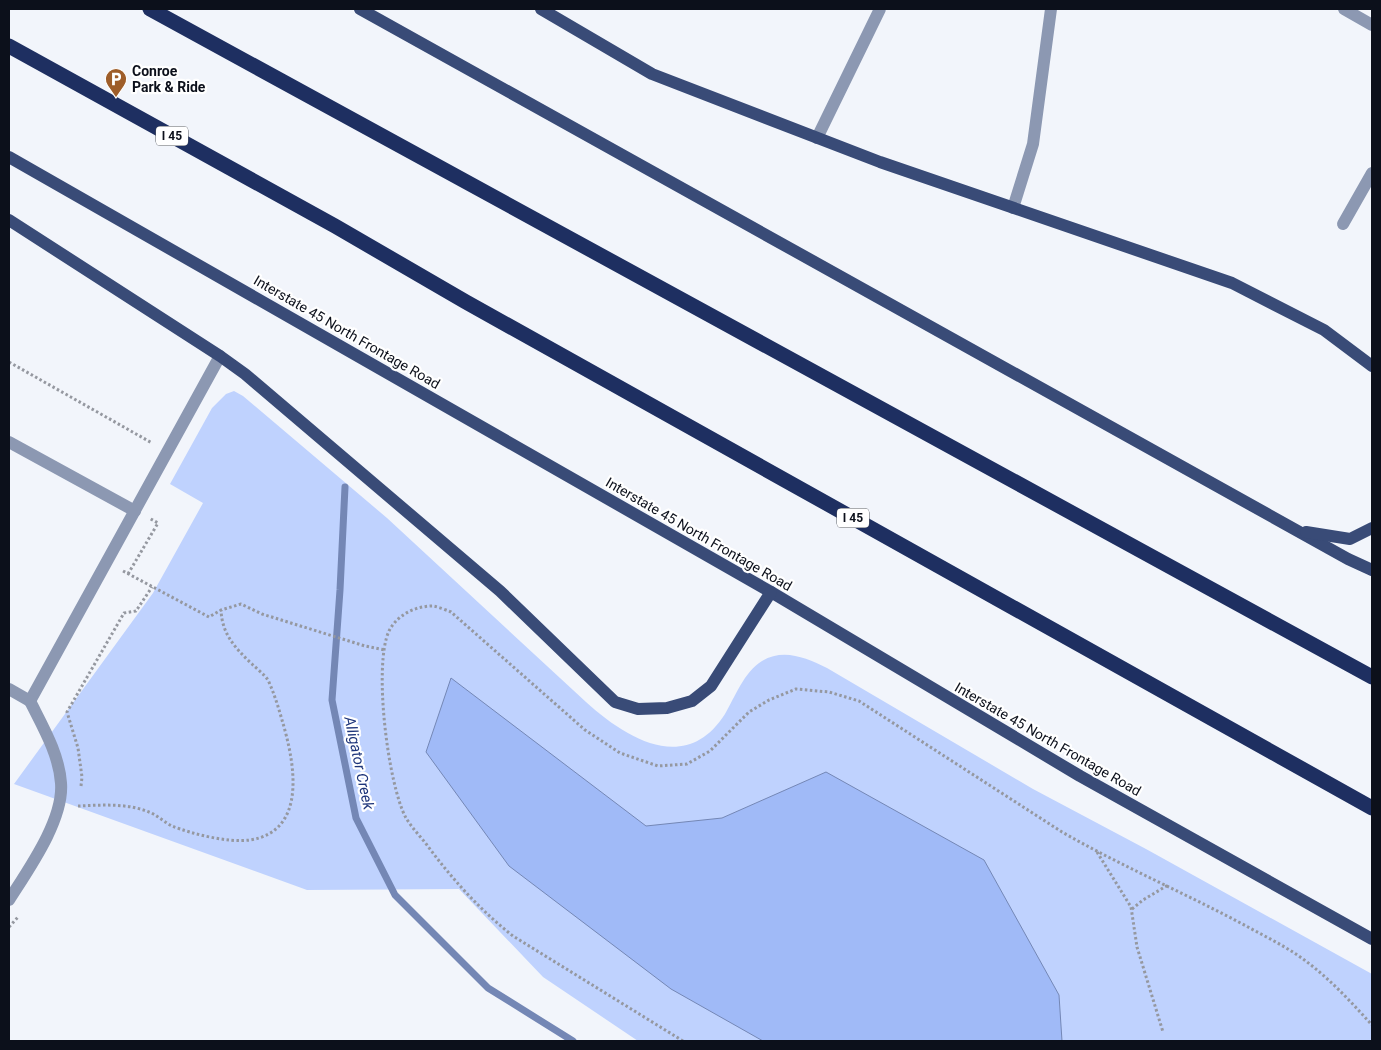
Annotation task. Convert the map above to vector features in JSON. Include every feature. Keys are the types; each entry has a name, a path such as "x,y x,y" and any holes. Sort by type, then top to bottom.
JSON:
{"highway":[{"path":"150,9 1372,677"},
{"name":"I 45","path":"9,46 335,226 466,302 1372,808"}],"main road":[{"path":"360,9 1348,559 1372,570"},
{"path":"541,9 652,74 880,162 1232,284 1324,330 1372,366"},
{"name":"Interstate 45 North Frontage Road","path":"9,157 770,592 1080,776 1372,939"},
{"path":"9,220 220,356 253,380 500,590 615,702 638,709 667,708 692,701 711,686 770,592"},
{"path":"1296,530 1350,539 1372,528"}],"street":[{"path":"817,138 870,26 880,9"},
{"path":"1013,208 1033,144 1051,9"},
{"path":"1344,9 1372,25"},
{"path":"1343,224 1372,173"},
{"path":"30,701 220,356"},
{"path":"9,442 135,510"},
{"path":"9,689 30,701 50,740 60,771 62,785 57,816 33,863 9,900"}],"path":[{"path":"9,362 168,452"},
{"path":"128,574 158,523 135,510"},
{"path":"107,562 209,617 221,610 241,604 262,614 365,646 385,650"},
{"path":"81,786 82,776 78,748 66,712 124,613 136,611 152,587"},
{"path":"683,1041 513,936 476,905 437,859 406,818 397,791 384,726 382,664 389,632 399,617 414,608 434,606 451,612 585,730 620,753 658,766 687,764 710,751 749,712 769,700 796,689 829,692 859,700 1035,816 1097,852 1168,886 1272,940 1307,962 1338,989 1372,1025"},
{"path":"76,814 78,806 113,805 132,807 150,812 171,825 224,840 250,840 271,833 284,822 291,802 293,775 289,743 274,694 266,678 242,655 225,632 221,610"},
{"path":"1097,852 1132,909 1137,947 1163,1032"},
{"path":"1132,909 1143,900 1168,886"},
{"path":"9,927 21,912"}],"shaded area":[{"path":"234,391 243,396 387,518 586,702 620,728 656,745 675,747 693,743 710,733 725,714 745,678 762,661 778,655 787,655 811,661 827,668 1033,789 1372,974 1372,1041 638,1041 543,977 459,889 307,890 14,784 153,593 203,503 170,484 212,408 226,394"},
{"path":"451,678 646,826 722,818 826,772 984,860 1059,995 1062,1041 763,1041 671,989 509,866 426,752"}],"waterway":[{"name":"Alligator Creek","path":"345,487 332,700 356,818 395,895 488,988 573,1041"}],"place":[{"name":"Conroe Park & Ride","path":"116,98"}]}
